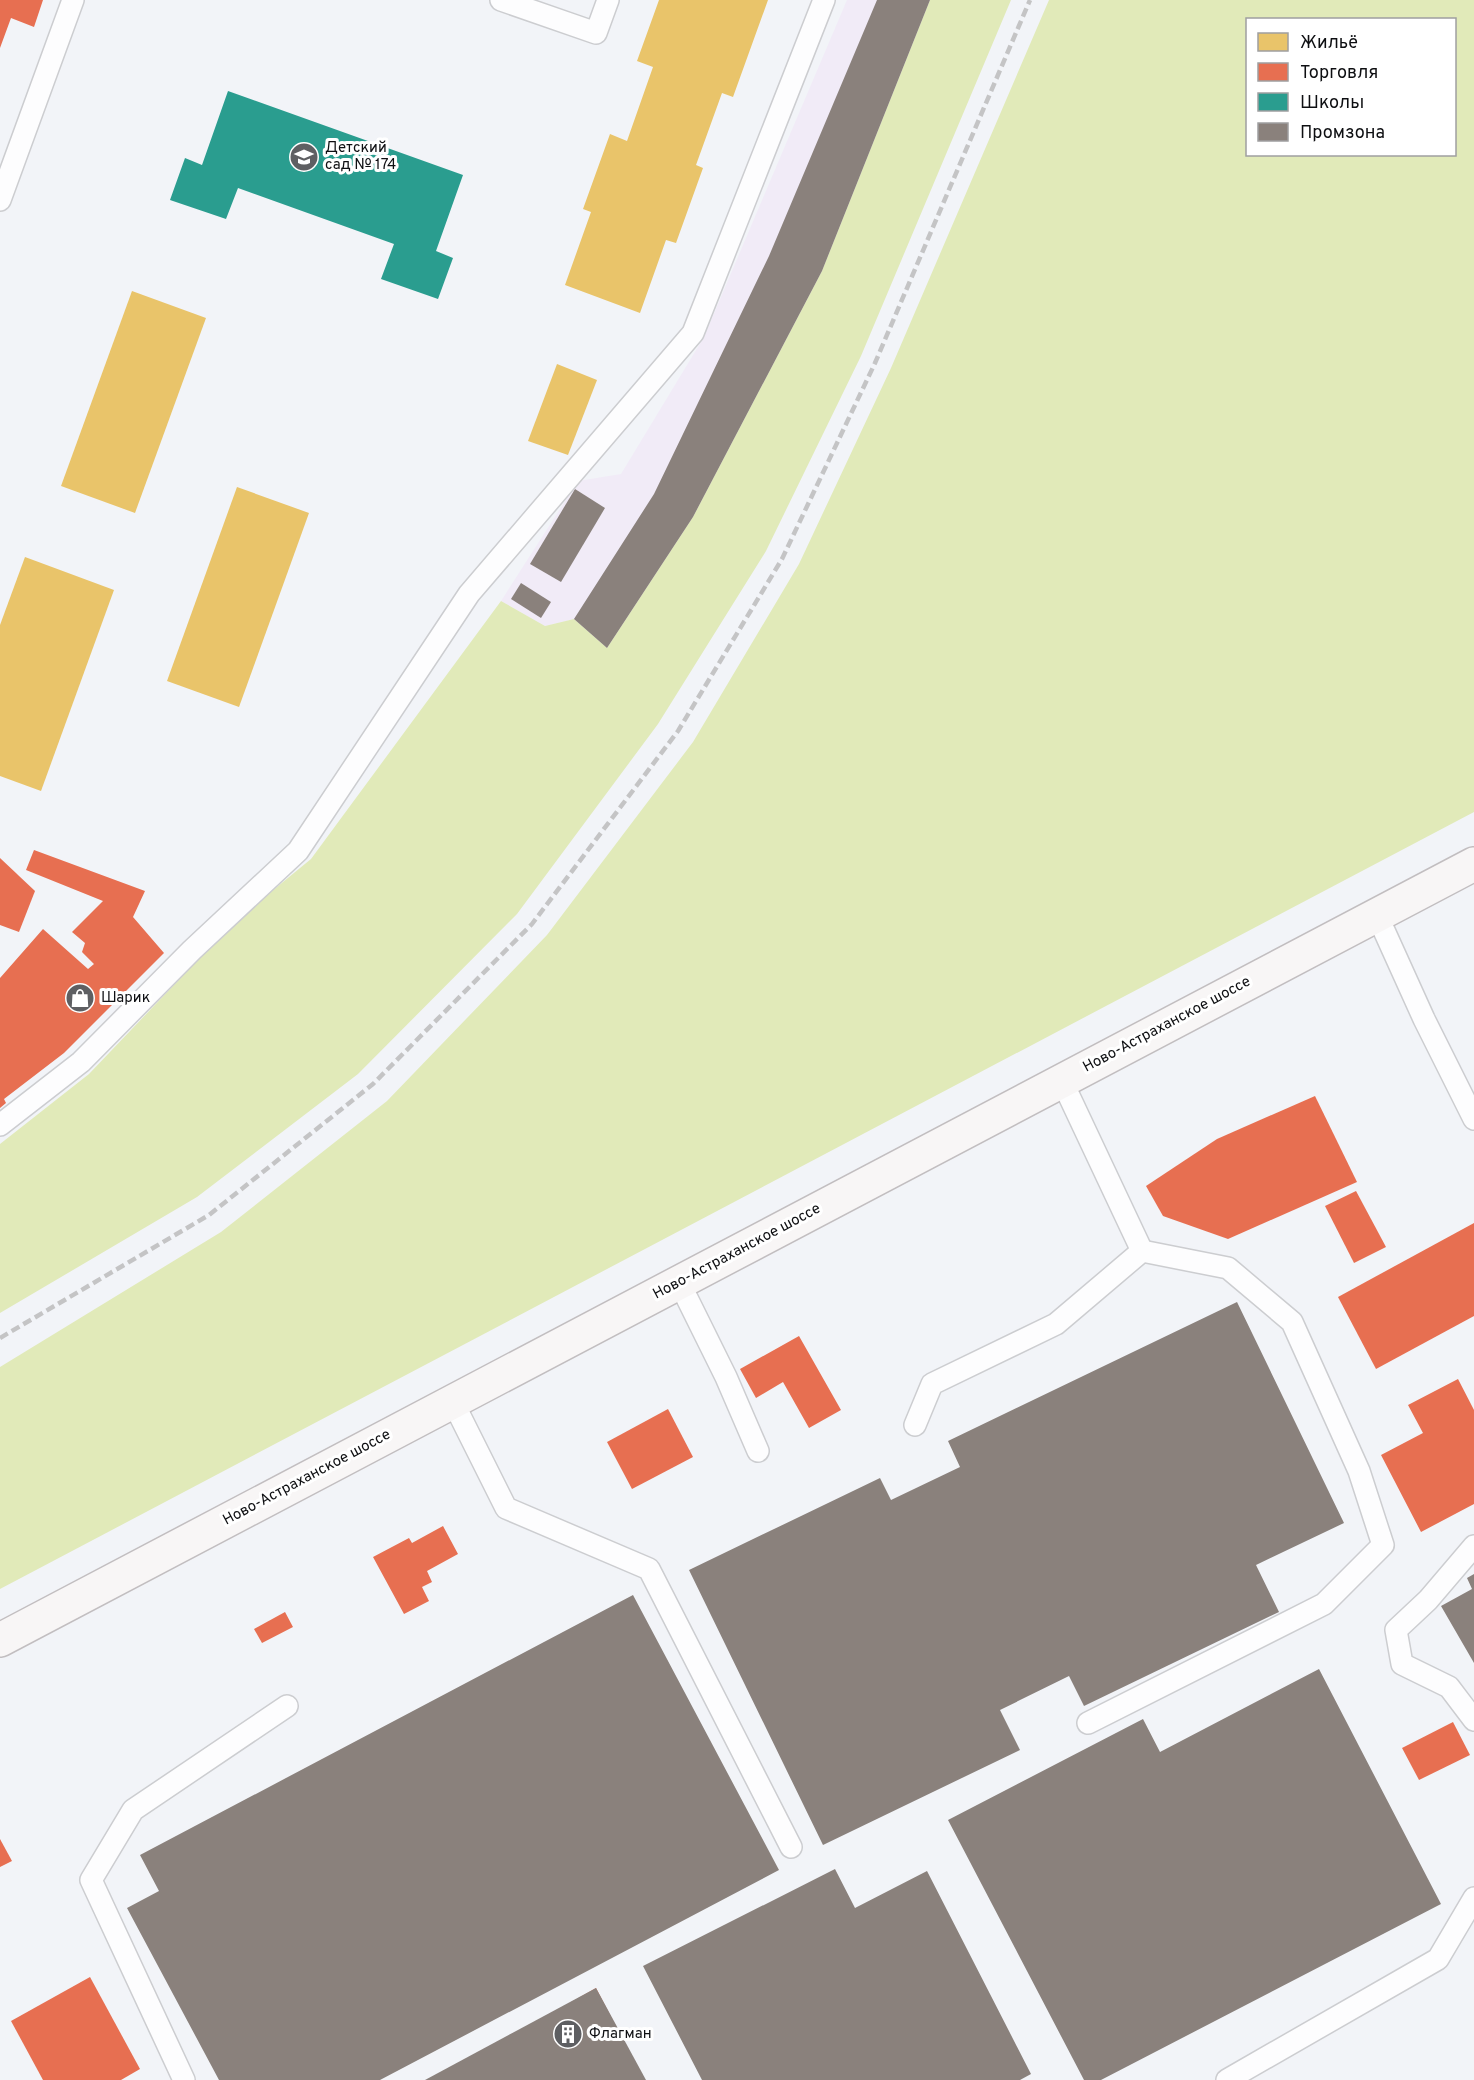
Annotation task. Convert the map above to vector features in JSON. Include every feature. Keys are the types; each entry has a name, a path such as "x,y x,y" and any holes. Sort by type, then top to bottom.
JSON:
{"main road":[{"name":"Ново-Астраханское шоссе","path":"0,1640 1474,864"}],"lane":[{"path":"0,200 73,0"},
{"path":"501,0 596,33 608,0"},
{"path":"0,1125 81,1062 192,950 298,851 469,594 693,333 824,0"},
{"path":"1377,915 1424,1019 1474,1119"},
{"path":"1062,1081 1142,1251"},
{"path":"915,1425 932,1384 1056,1324 1142,1251"},
{"path":"1088,1723 1324,1604 1383,1545 1359,1471 1292,1322 1228,1268 1142,1251"},
{"path":"679,1282 726,1377 758,1451"},
{"path":"453,1401 506,1508 649,1569 792,1847"},
{"path":"1474,1545 1428,1600 1396,1630 1402,1664 1449,1687 1474,1720"},
{"path":"184,2080 91,1880 133,1810 287,1706"},
{"path":"1227,2080 1438,1959 1474,1898"}],"shaded area":[{"path":"847,0 930,0 822,271 693,517 607,648 574,619 545,626 501,601 578,481 621,474 704,337"}],"green space":[{"path":"930,0 1011,0 861,356 766,551 658,724 517,914 358,1074 197,1197 0,1313 0,1144 89,1074 233,923 311,859 501,601 545,626 574,619 607,648 693,517 822,271"},
{"path":"1049,0 1474,0 1474,812 0,1589 0,1367 221,1232 387,1101 547,935 693,742 799,564 891,368"}],"building: Жильё":[{"path":"659,0 768,0 733,97 722,93 696,165 703,168 676,243 666,240 640,313 565,285 591,212 583,209 610,134 627,141 653,67 637,61"},
{"path":"132,291 206,318 135,513 61,486"},
{"path":"557,364 597,380 568,455 528,441"},
{"path":"237,487 309,513 239,707 167,681"},
{"path":"25,557 114,590 41,791 0,776 0,625"}],"building: Торговля":[{"path":"0,0 43,0 34,27 11,18 0,48"},
{"path":"34,850 145,891 133,917 164,953 64,1053 4,1099 6,1103 0,1108 0,978 43,929 88,969 94,964 82,952 85,943 72,932 103,901 26,870"},
{"path":"0,858 35,891 19,932 0,925"},
{"path":"1315,1096 1357,1182 1228,1239 1163,1216 1146,1186 1217,1139"},
{"path":"1356,1191 1386,1247 1354,1263 1325,1206"},
{"path":"1474,1223 1474,1316 1376,1369 1338,1297"},
{"path":"799,1336 841,1410 809,1428 783,1382 756,1398 740,1369"},
{"path":"1458,1379 1474,1410 1474,1504 1421,1532 1381,1455 1423,1433 1408,1405"},
{"path":"668,1409 693,1457 632,1489 607,1442"},
{"path":"443,1526 458,1554 427,1571 432,1582 422,1587 429,1601 404,1614 373,1557 409,1538 412,1543"},
{"path":"285,1612 293,1627 262,1643 254,1629"},
{"path":"1453,1722 1470,1755 1419,1780 1402,1748"},
{"path":"0,1839 12,1861 0,1867"},
{"path":"90,1977 140,2069 121,2080 43,2080 11,2021"},
{"name":"Флагман","path":"596,1988 644,2080 435,2080"}],"building: Школы":[{"path":"228,91 463,175 436,251 453,258 438,299 381,279 394,244 238,188 226,219 170,200 185,158 202,165"}],"building: Промзона":[{"path":"877,0 930,0 822,271 693,517 607,648 574,619 654,494 769,256"},
{"path":"575,489 605,508 561,582 530,564"},
{"path":"521,583 551,602 541,618 511,599"},
{"path":"1237,1302 1344,1523 1256,1565 1279,1612 1084,1706 1069,1676 1000,1710 1020,1750 823,1845 689,1570 880,1478 891,1500 960,1467 948,1441"},
{"path":"1474,1574 1474,1663 1441,1606 1472,1589 1467,1578"},
{"path":"633,1595 779,1870 380,2080 219,2080 127,1908 159,1891 140,1855"},
{"path":"1319,1669 1441,1904 1101,2080 1084,2080 948,1820 1143,1719 1160,1752"},
{"path":"835,1869 855,1908 927,1871 1031,2074 1020,2080 702,2080 643,1966"},
{"name":"Флагман","path":"596,1988 646,2080 425,2080"}],"railway":[{"path":"0,1338 209,1215 373,1084 532,924 678,731 782,559 875,363 1030,0"}],"place":[{"name":"Детский сад № 174","path":"304,157"},
{"name":"Шарик","path":"80,998"},
{"name":"Флагман","path":"568,2034"}]}
